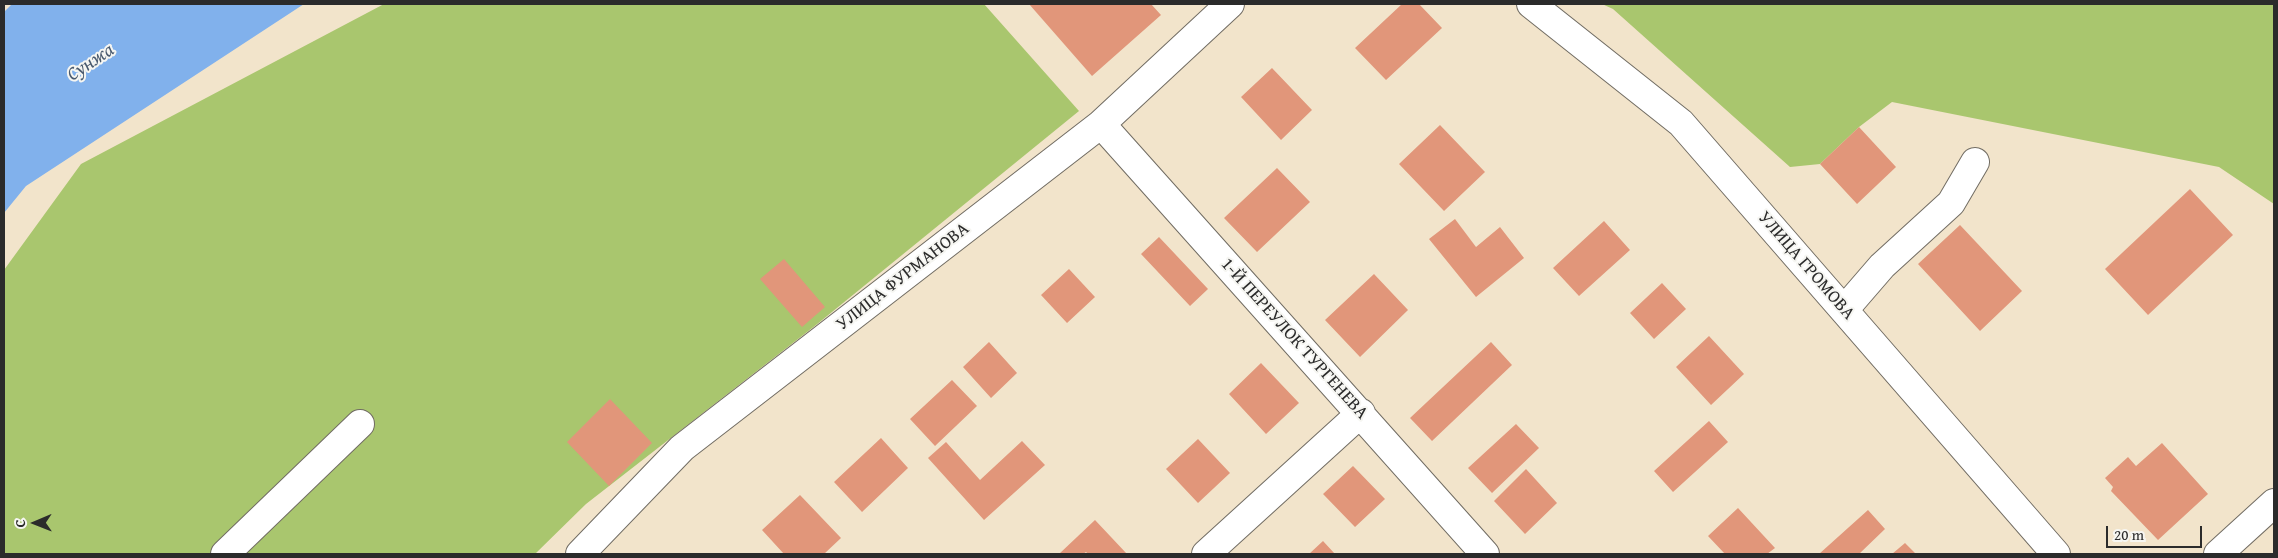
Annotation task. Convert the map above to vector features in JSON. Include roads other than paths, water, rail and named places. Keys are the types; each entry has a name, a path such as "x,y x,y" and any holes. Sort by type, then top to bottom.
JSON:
{"street":[{"name":"УЛИЦА ФУРМАНОВА","path":"580,554 682,448 1101,124 1230,4"},
{"name":"УЛИЦА ГРОМОВА","path":"1532,4 1681,123 2056,554"},
{"name":"1-Й ПЕРЕУЛОК ТУРГЕНЕВА","path":"1101,124 1485,554"},
{"path":"1844,310 1882,266 1951,202 1975,162"},
{"path":"1206,554 1361,413"},
{"path":"225,554 360,424"},
{"path":"2218,554 2274,502"}],"water":[{"name":"Сунжа","path":"12,4 304,4 26,186 4,213 4,12"}]}
